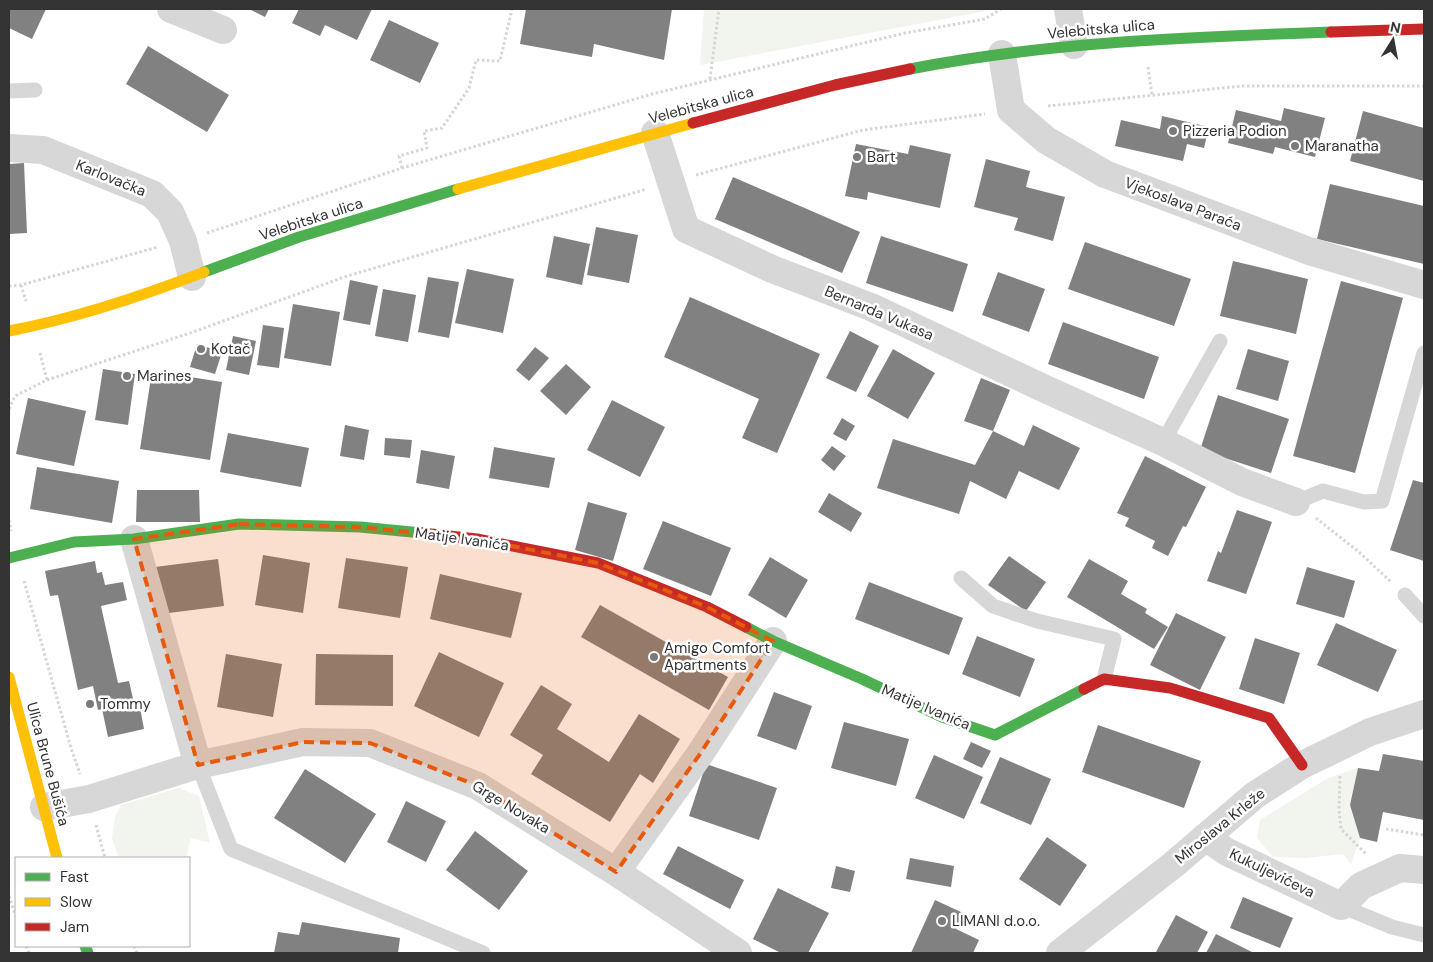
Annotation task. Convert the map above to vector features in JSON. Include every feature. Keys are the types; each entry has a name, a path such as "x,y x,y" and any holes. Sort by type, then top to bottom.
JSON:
{"street":[{"path":"170,9 223,30"},
{"path":"1068,9 1074,45"},
{"name":"Velebitska ulica","path":"9,331 52,323 148,294 265,249 373,214 655,132 830,86 902,70 1074,45 1249,34 1424,30"},
{"path":"1002,54 1011,110"},
{"name":"Vjekoslava Paraća","path":"1011,110 1046,140 1105,174 1308,251 1424,285"},
{"name":"Bernarda Vukasa","path":"655,132 686,229 772,269 871,307 1163,442 1242,482 1296,502"},
{"name":"Karlovačka","path":"9,148 42,150 152,194 170,212 183,241 192,277"},
{"name":"Matije Ivanića","path":"13,556 74,542 134,539 239,524 360,527 477,539 598,563 707,607 773,641 862,679 942,718 995,735 1104,678"},
{"path":"134,539 198,765"},
{"path":"616,872 700,754 773,641"},
{"name":"Ulica Brune Bušića","path":"9,677 57,857"},
{"path":"1104,678 1170,688 1268,718 1302,765"},
{"name":"Miroslava Krleže","path":"1060,953 1173,865 1254,795 1302,765 1370,732 1424,714"},
{"name":"Grge Novaka","path":"44,807 89,799 198,765 303,742 370,743 478,786 616,872 738,953"},
{"name":"Kukuljevićeva","path":"1205,837 1227,852 1341,906"},
{"path":"1341,906 1361,886 1400,868 1424,870"}],"lane":[{"path":"9,91 35,90"},
{"path":"1163,442 1220,341"},
{"path":"1296,502 1323,491 1364,502 1382,501 1424,353"},
{"path":"961,578 993,606 1037,620 1114,639 1104,678"},
{"path":"1405,595 1424,616"},
{"path":"198,765 231,849 483,953"},
{"name":"Kukuljevićeva","path":"1341,906 1392,927 1424,935"}],"path":[{"path":"402,168 399,156 427,148 424,131 442,128 469,88 476,60 500,61 512,9"},
{"path":"710,79 719,9"},
{"path":"9,286 21,285 183,241 402,168 652,94 905,33 985,19 1001,9"},
{"path":"9,409 15,396 47,380 193,332 347,276 670,182 863,130 1011,110 1242,86 1424,86"},
{"path":"1296,502 1359,552 1405,595"},
{"path":"9,520 13,556 70,748 89,799 105,857"},
{"path":"1341,746 1339,810 1341,829 1385,875"},
{"path":"1386,829 1424,835"},
{"path":"9,896 15,914"}],"highlighted area":[{"path":"239,524 360,527 477,539 598,563 707,607 773,641 700,754 616,872 478,786 370,743 303,742 198,765 134,539"}],"shaded area":[{"path":"704,9 990,9 700,65"},
{"path":"1358,768 1350,805 1360,838 1351,864 1343,854 1306,858 1273,857 1257,838 1260,820 1328,778"},
{"path":"179,788 199,796 210,843 191,838 186,857 119,857 112,839 115,817 121,805"}],"building":[{"path":"9,9 46,9 32,39 9,28"},
{"path":"249,9 269,9 265,17"},
{"path":"299,9 372,9 357,40 325,25 320,36 292,23"},
{"path":"526,9 672,9 664,60 594,44 592,57 520,44"},
{"path":"389,20 439,43 420,83 370,60"},
{"path":"148,46 229,95 207,132 126,84"},
{"path":"1284,108 1325,118 1315,157 1275,147 1273,154 1228,143 1236,110 1281,121"},
{"path":"1363,111 1424,128 1424,181 1350,161"},
{"path":"1162,116 1209,127 1204,148 1187,144 1183,161 1115,146 1121,120 1160,129"},
{"path":"856,144 908,154 910,145 951,154 940,208 868,192 867,200 845,196"},
{"path":"986,159 1030,171 1026,187 1065,197 1053,241 1014,230 1018,218 974,207"},
{"path":"24,163 27,233 9,234 9,164"},
{"path":"733,177 860,232 842,273 715,219"},
{"path":"1330,184 1424,206 1424,264 1317,239"},
{"path":"596,227 638,235 629,283 587,275"},
{"path":"554,236 590,244 582,285 546,277"},
{"path":"881,236 968,264 953,312 866,283"},
{"path":"1085,242 1191,279 1174,326 1068,289"},
{"path":"1233,261 1308,279 1296,334 1220,316"},
{"path":"467,269 514,279 503,333 455,323"},
{"path":"998,272 1045,289 1029,332 982,315"},
{"path":"428,277 459,282 449,338 418,332"},
{"path":"350,280 378,286 370,325 343,320"},
{"path":"1341,281 1403,298 1355,473 1293,456"},
{"path":"383,289 416,295 408,342 375,336"},
{"path":"690,297 820,354 777,453 742,438 759,399 664,357"},
{"path":"293,304 340,312 331,366 284,358"},
{"path":"1063,322 1159,357 1144,399 1048,364"},
{"path":"263,325 284,328 279,368 257,365"},
{"path":"850,331 879,346 856,392 826,378"},
{"path":"233,336 256,341 249,375 226,370"},
{"path":"197,344 222,352 215,374 190,367"},
{"path":"535,347 549,358 529,381 516,370"},
{"path":"893,349 935,373 908,419 867,396"},
{"path":"1248,349 1289,361 1278,401 1236,389"},
{"path":"566,364 591,387 566,415 540,391"},
{"path":"103,369 135,374 128,425 95,420"},
{"path":"152,371 222,382 210,460 140,449"},
{"path":"981,378 1010,390 993,431 964,421"},
{"path":"1218,395 1289,419 1271,473 1200,450"},
{"path":"28,398 86,411 74,466 16,454"},
{"path":"612,400 665,427 640,477 587,450"},
{"path":"842,418 855,426 846,441 833,434"},
{"path":"345,425 369,430 364,460 340,456"},
{"path":"1033,425 1080,448 1059,490 1019,471 1006,499 970,481 959,514 877,488 893,439 975,465 993,431 1024,446"},
{"path":"228,433 309,448 301,487 220,472"},
{"path":"385,438 412,440 410,458 384,455"},
{"path":"832,446 846,456 834,471 821,460"},
{"path":"494,447 555,458 549,488 489,478"},
{"path":"421,450 455,456 449,489 416,483"},
{"path":"1145,456 1206,487 1186,527 1183,526 1168,556 1152,548 1155,541 1125,526 1129,518 1117,513"},
{"path":"37,467 119,481 112,523 30,509"},
{"path":"1413,480 1424,483 1424,561 1390,550"},
{"path":"137,490 199,490 200,522 136,522"},
{"path":"829,493 862,513 851,532 818,512"},
{"path":"588,502 627,513 613,561 575,550"},
{"path":"1237,510 1272,522 1246,594 1207,581 1218,551 1221,553"},
{"path":"663,521 731,548 711,596 643,569"},
{"path":"263,555 310,563 303,613 255,605"},
{"path":"1009,556 1046,582 1026,611 988,585"},
{"path":"770,557 808,580 786,618 748,595"},
{"path":"346,558 408,567 400,618 338,608"},
{"path":"218,559 224,606 161,614 155,567"},
{"path":"1089,559 1128,581 1121,594 1147,609 1145,613 1168,627 1154,649 1067,597"},
{"path":"95,561 97,573 102,572 105,585 123,582 127,600 101,606 118,683 129,681 134,703 139,702 144,729 108,737 102,709 98,710 93,686 78,690 58,595 50,596 45,571"},
{"path":"1307,567 1355,581 1344,618 1296,604"},
{"path":"440,574 522,593 511,638 430,619"},
{"path":"869,582 963,618 949,655 855,619"},
{"path":"600,605 728,677 709,710 581,637"},
{"path":"1176,613 1226,637 1200,690 1150,665"},
{"path":"1336,623 1397,650 1378,692 1317,665"},
{"path":"977,636 1035,659 1020,697 962,674"},
{"path":"1255,638 1300,653 1284,704 1239,689"},
{"path":"439,652 504,683 479,737 414,706"},
{"path":"226,654 282,664 273,717 217,707"},
{"path":"316,654 393,655 393,706 315,705"},
{"path":"541,685 572,704 557,729 609,762 639,714 680,739 653,783 640,774 610,822 531,774 543,755 510,735"},
{"path":"774,692 812,706 796,750 757,736"},
{"path":"844,722 909,739 896,786 831,768"},
{"path":"1098,725 1201,761 1184,808 1082,772"},
{"path":"971,742 991,751 982,768 963,759"},
{"path":"1383,754 1424,761 1424,820 1383,812 1377,842 1360,838 1350,805 1358,768 1379,771"},
{"path":"934,755 983,777 964,819 915,798"},
{"path":"1000,757 1051,779 1031,825 980,803"},
{"path":"706,764 777,788 759,840 689,816"},
{"path":"305,769 376,814 345,863 274,818"},
{"path":"406,801 446,821 426,862 387,842"},
{"path":"475,831 528,871 499,910 446,870"},
{"path":"1047,837 1087,865 1060,906 1019,879"},
{"path":"678,846 744,880 730,909 663,874"},
{"path":"910,858 954,866 951,887 906,879"},
{"path":"836,866 855,871 850,892 831,888"},
{"path":"778,888 829,913 808,953 781,953 753,939"},
{"path":"1243,897 1293,918 1280,948 1230,928"},
{"name":"LIMANI d.o.o.","path":"935,900 963,913 956,929 979,940 973,953 911,953"},
{"path":"1176,915 1208,932 1197,953 1156,952"},
{"path":"302,922 400,938 398,953 274,953 278,932 299,935"},
{"path":"1216,934 1254,953 1206,953"}],"traffic: fast":[{"path":"910,69 1014,53 1119,42 1331,32"},
{"path":"204,272 299,237 458,189"},
{"path":"9,558 74,542 134,539 239,524 360,527 422,533"},
{"path":"746,627 942,717 995,735 1084,689"},
{"path":"85,947 88,953"}],"traffic: slow":[{"path":"458,189 693,123"},
{"path":"9,331 59,320 108,306 204,272"},
{"path":"9,677 57,857"}],"traffic: jam":[{"path":"1331,32 1424,29"},
{"path":"693,123 835,85 910,69"},
{"path":"422,533 477,539 598,563 707,607 746,627"},
{"path":"1084,689 1104,679 1170,688 1269,718 1302,765"}],"place":[{"name":"Pizzeria Podion","path":"1173,131"},
{"name":"Maranatha","path":"1295,146"},
{"name":"Bart","path":"857,157"},
{"name":"Kotač","path":"201,349"},
{"name":"Marines","path":"127,376"},
{"name":"Amigo Comfort Apartments","path":"654,657"},
{"name":"Tommy","path":"90,704"},
{"name":"LIMANI d.o.o.","path":"942,921"}]}
